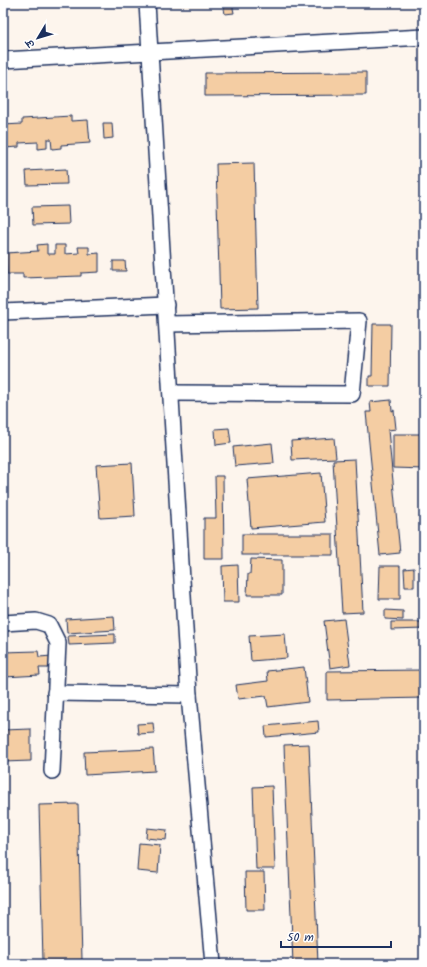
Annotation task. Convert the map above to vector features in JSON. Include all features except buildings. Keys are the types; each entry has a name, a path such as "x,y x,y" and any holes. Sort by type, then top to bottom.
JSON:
{"street":[{"path":"147,3 189,695 213,964"},
{"path":"3,60 424,37"},
{"path":"3,312 166,305"},
{"path":"167,324 359,321 352,394 171,393"},
{"path":"3,623 36,621 49,624 58,643 52,771"},
{"path":"55,693 189,695"}]}
